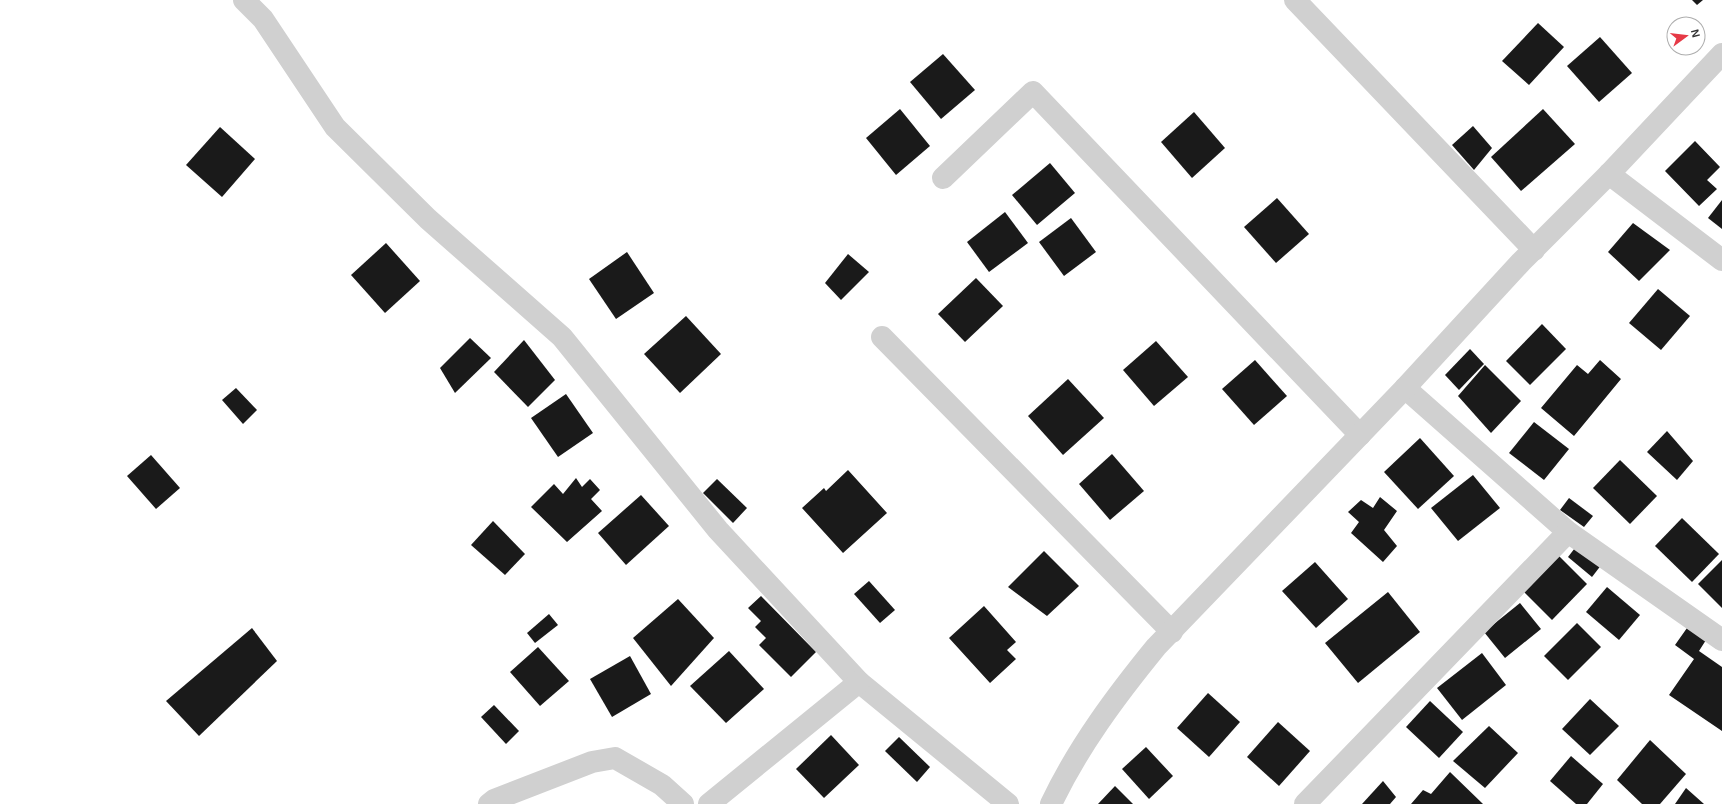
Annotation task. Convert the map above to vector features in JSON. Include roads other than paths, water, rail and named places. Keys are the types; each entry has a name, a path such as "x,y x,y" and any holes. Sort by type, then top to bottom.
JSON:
{"street":[{"path":"244,0 263,19 335,127 428,218 562,337 718,530 860,682 1008,804"},
{"path":"1295,0 1534,250"},
{"path":"1051,804 1074,761 1121,689 1172,632 1405,388 1534,250 1610,174 1722,54"},
{"path":"943,178 1033,92 1360,435"},
{"path":"1610,174 1722,260"},
{"path":"882,337 1172,632"},
{"path":"1405,388 1568,532 1722,640"},
{"path":"1305,804 1568,532"},
{"path":"709,804 860,682"},
{"path":"489,804 494,800 592,762 616,758 662,785 683,804"}]}
